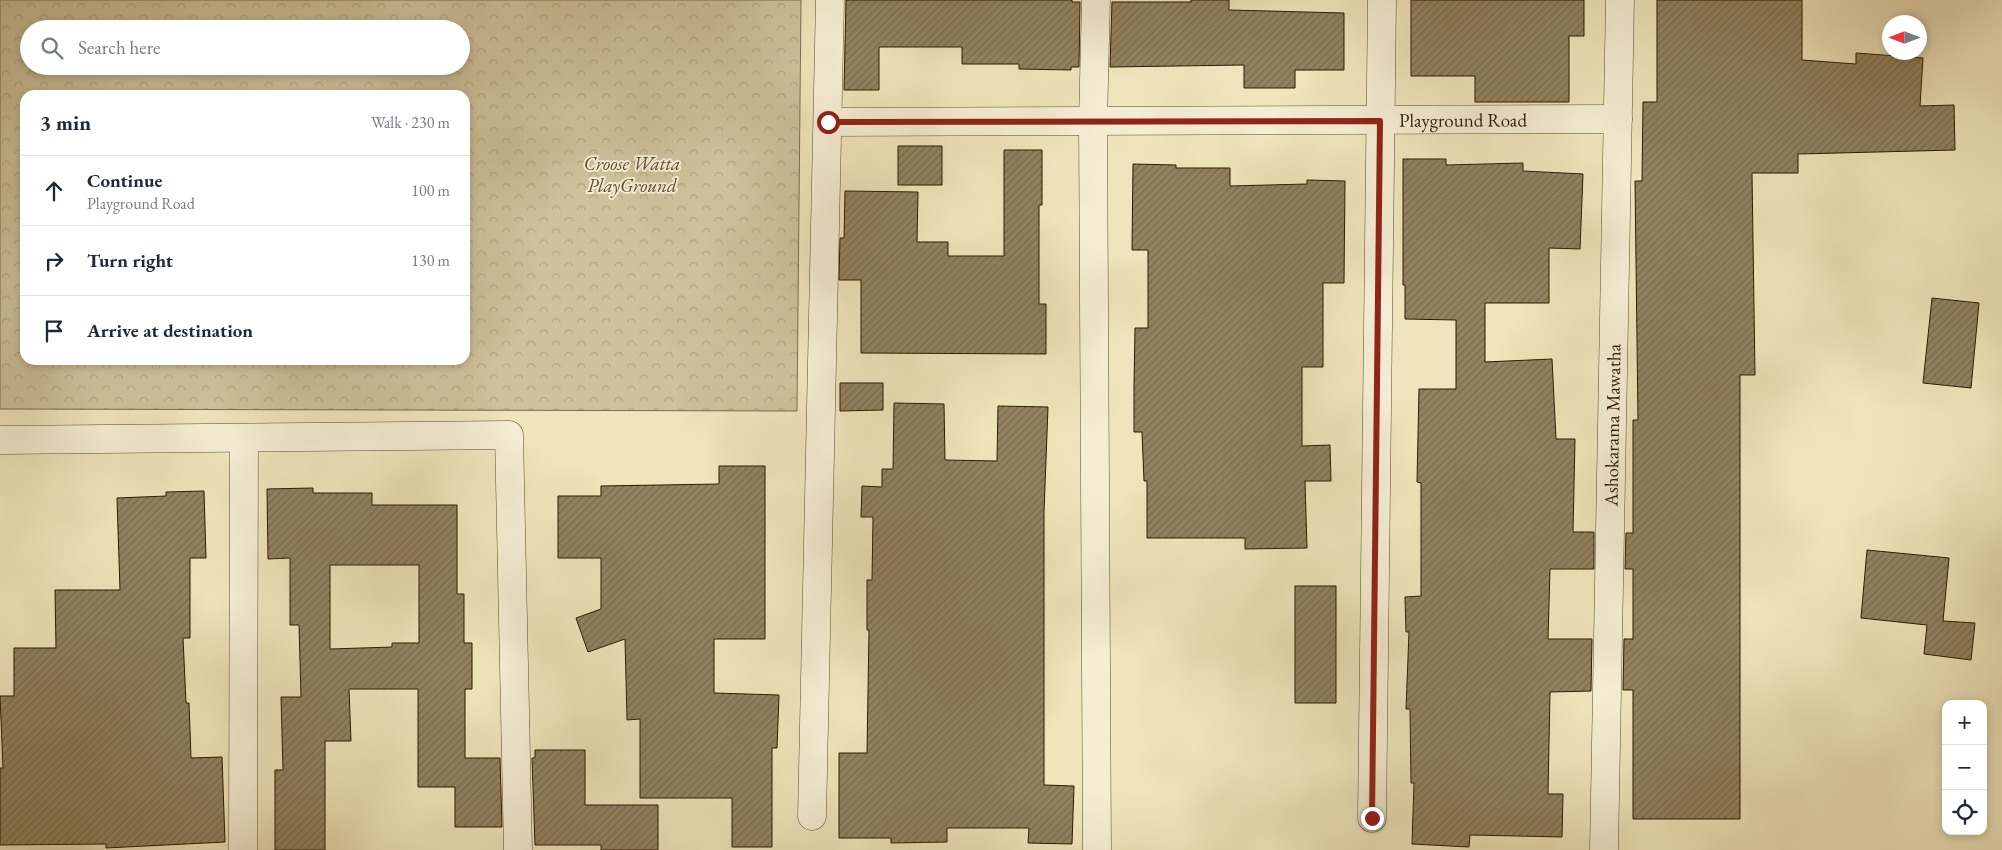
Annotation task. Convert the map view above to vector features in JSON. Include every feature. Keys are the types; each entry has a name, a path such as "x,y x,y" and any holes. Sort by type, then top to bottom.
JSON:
{"street":[{"path":"812,816 830,0"},
{"path":"1096,0 1094,121 1097,850"},
{"path":"1372,818 1382,0"},
{"name":"Ashokarama Mawatha","path":"1604,850 1620,0"},
{"name":"Playground Road","path":"828,122 1618,119"},
{"path":"0,440 509,435 518,850"},
{"path":"243,850 244,438"}],"green space":[{"name":"Croose Watta PlayGround","path":"0,0 801,0 797,411 0,409"}],"building":[{"path":"846,0 1072,0 1072,2 1080,2 1079,67 1071,67 1071,70 1019,69 1019,64 962,64 962,47 879,47 879,90 844,90"},
{"path":"1191,0 1229,0 1229,10 1344,13 1344,70 1295,70 1295,88 1244,88 1244,65 1110,67 1112,2 1191,2"},
{"path":"1411,0 1584,0 1584,36 1569,36 1569,102 1475,102 1475,76 1411,76"},
{"path":"1657,0 1802,0 1802,60 1856,64 1856,53 1882,55 1882,60 1923,60 1920,106 1954,105 1955,150 1798,154 1798,173 1752,173 1755,375 1740,375 1740,819 1633,819 1633,690 1623,690 1624,639 1633,639 1633,569 1625,569 1626,533 1633,533 1633,420 1638,420 1635,181 1642,181 1643,102 1657,102"},
{"path":"898,146 942,146 942,185 898,185"},
{"path":"1004,150 1042,150 1042,205 1039,205 1039,304 1046,304 1046,354 861,353 861,280 839,280 840,238 844,238 845,191 918,192 917,242 948,242 948,256 1004,256"},
{"path":"1403,159 1446,159 1446,165 1523,163 1523,171 1583,174 1580,249 1549,248 1549,303 1485,303 1485,362 1552,359 1556,439 1575,439 1573,532 1594,532 1594,569 1550,569 1548,639 1592,639 1591,691 1550,692 1548,794 1563,794 1562,837 1470,835 1469,847 1412,844 1414,783 1411,783 1410,709 1406,709 1409,632 1406,632 1405,597 1421,596 1421,483 1417,482 1419,389 1456,389 1456,320 1405,319 1405,285 1403,285"},
{"path":"1133,164 1176,165 1176,168 1230,168 1230,186 1307,184 1307,180 1345,181 1344,283 1323,283 1323,367 1302,367 1302,446 1330,445 1331,481 1305,481 1307,548 1245,549 1245,538 1147,538 1147,481 1144,481 1142,432 1134,432 1134,385 1135,328 1148,328 1148,250 1132,250"},
{"path":"1932,298 1979,303 1971,388 1923,383"},
{"path":"840,383 883,383 883,410 840,411"},
{"path":"894,403 944,404 945,460 997,461 998,406 1048,407 1044,512 1044,785 1074,786 1072,844 1028,843 1029,828 947,828 947,842 891,843 891,838 839,838 839,753 867,753 869,630 867,630 867,580 872,580 873,517 861,517 862,486 882,487 882,469 893,469"},
{"path":"719,466 765,466 765,639 714,639 714,693 779,695 777,748 772,748 772,847 732,847 732,798 640,798 640,719 627,720 625,639 588,652 576,618 601,609 601,558 558,558 558,496 601,496 601,486 719,484"},
{"path":"313,488 313,493 372,493 372,505 457,505 457,594 464,594 464,643 472,643 472,689 465,689 465,758 500,758 502,827 455,827 455,787 418,787 418,689 349,689 351,741 325,741 325,850 275,850 275,770 283,770 281,697 301,697 299,625 290,625 290,558 268,559 267,489","holes":["330,565 419,565 419,643 392,643 392,647 330,649"]},
{"path":"204,491 206,558 190,558 190,638 183,638 186,703 189,703 191,758 222,757 225,842 106,848 106,844 0,845 0,768 3,768 0,696 14,696 14,648 56,648 55,590 120,590 117,498 166,496 166,492"},
{"path":"1867,550 1949,558 1943,621 1975,623 1971,660 1924,654 1927,625 1861,618"},
{"path":"1295,586 1336,586 1336,703 1295,703"},
{"path":"535,750 585,750 585,805 658,805 658,850 601,850 601,845 535,845 532,758 535,758"}],"route":[{"path":"828,122 1380,121 1372,818"}]}
